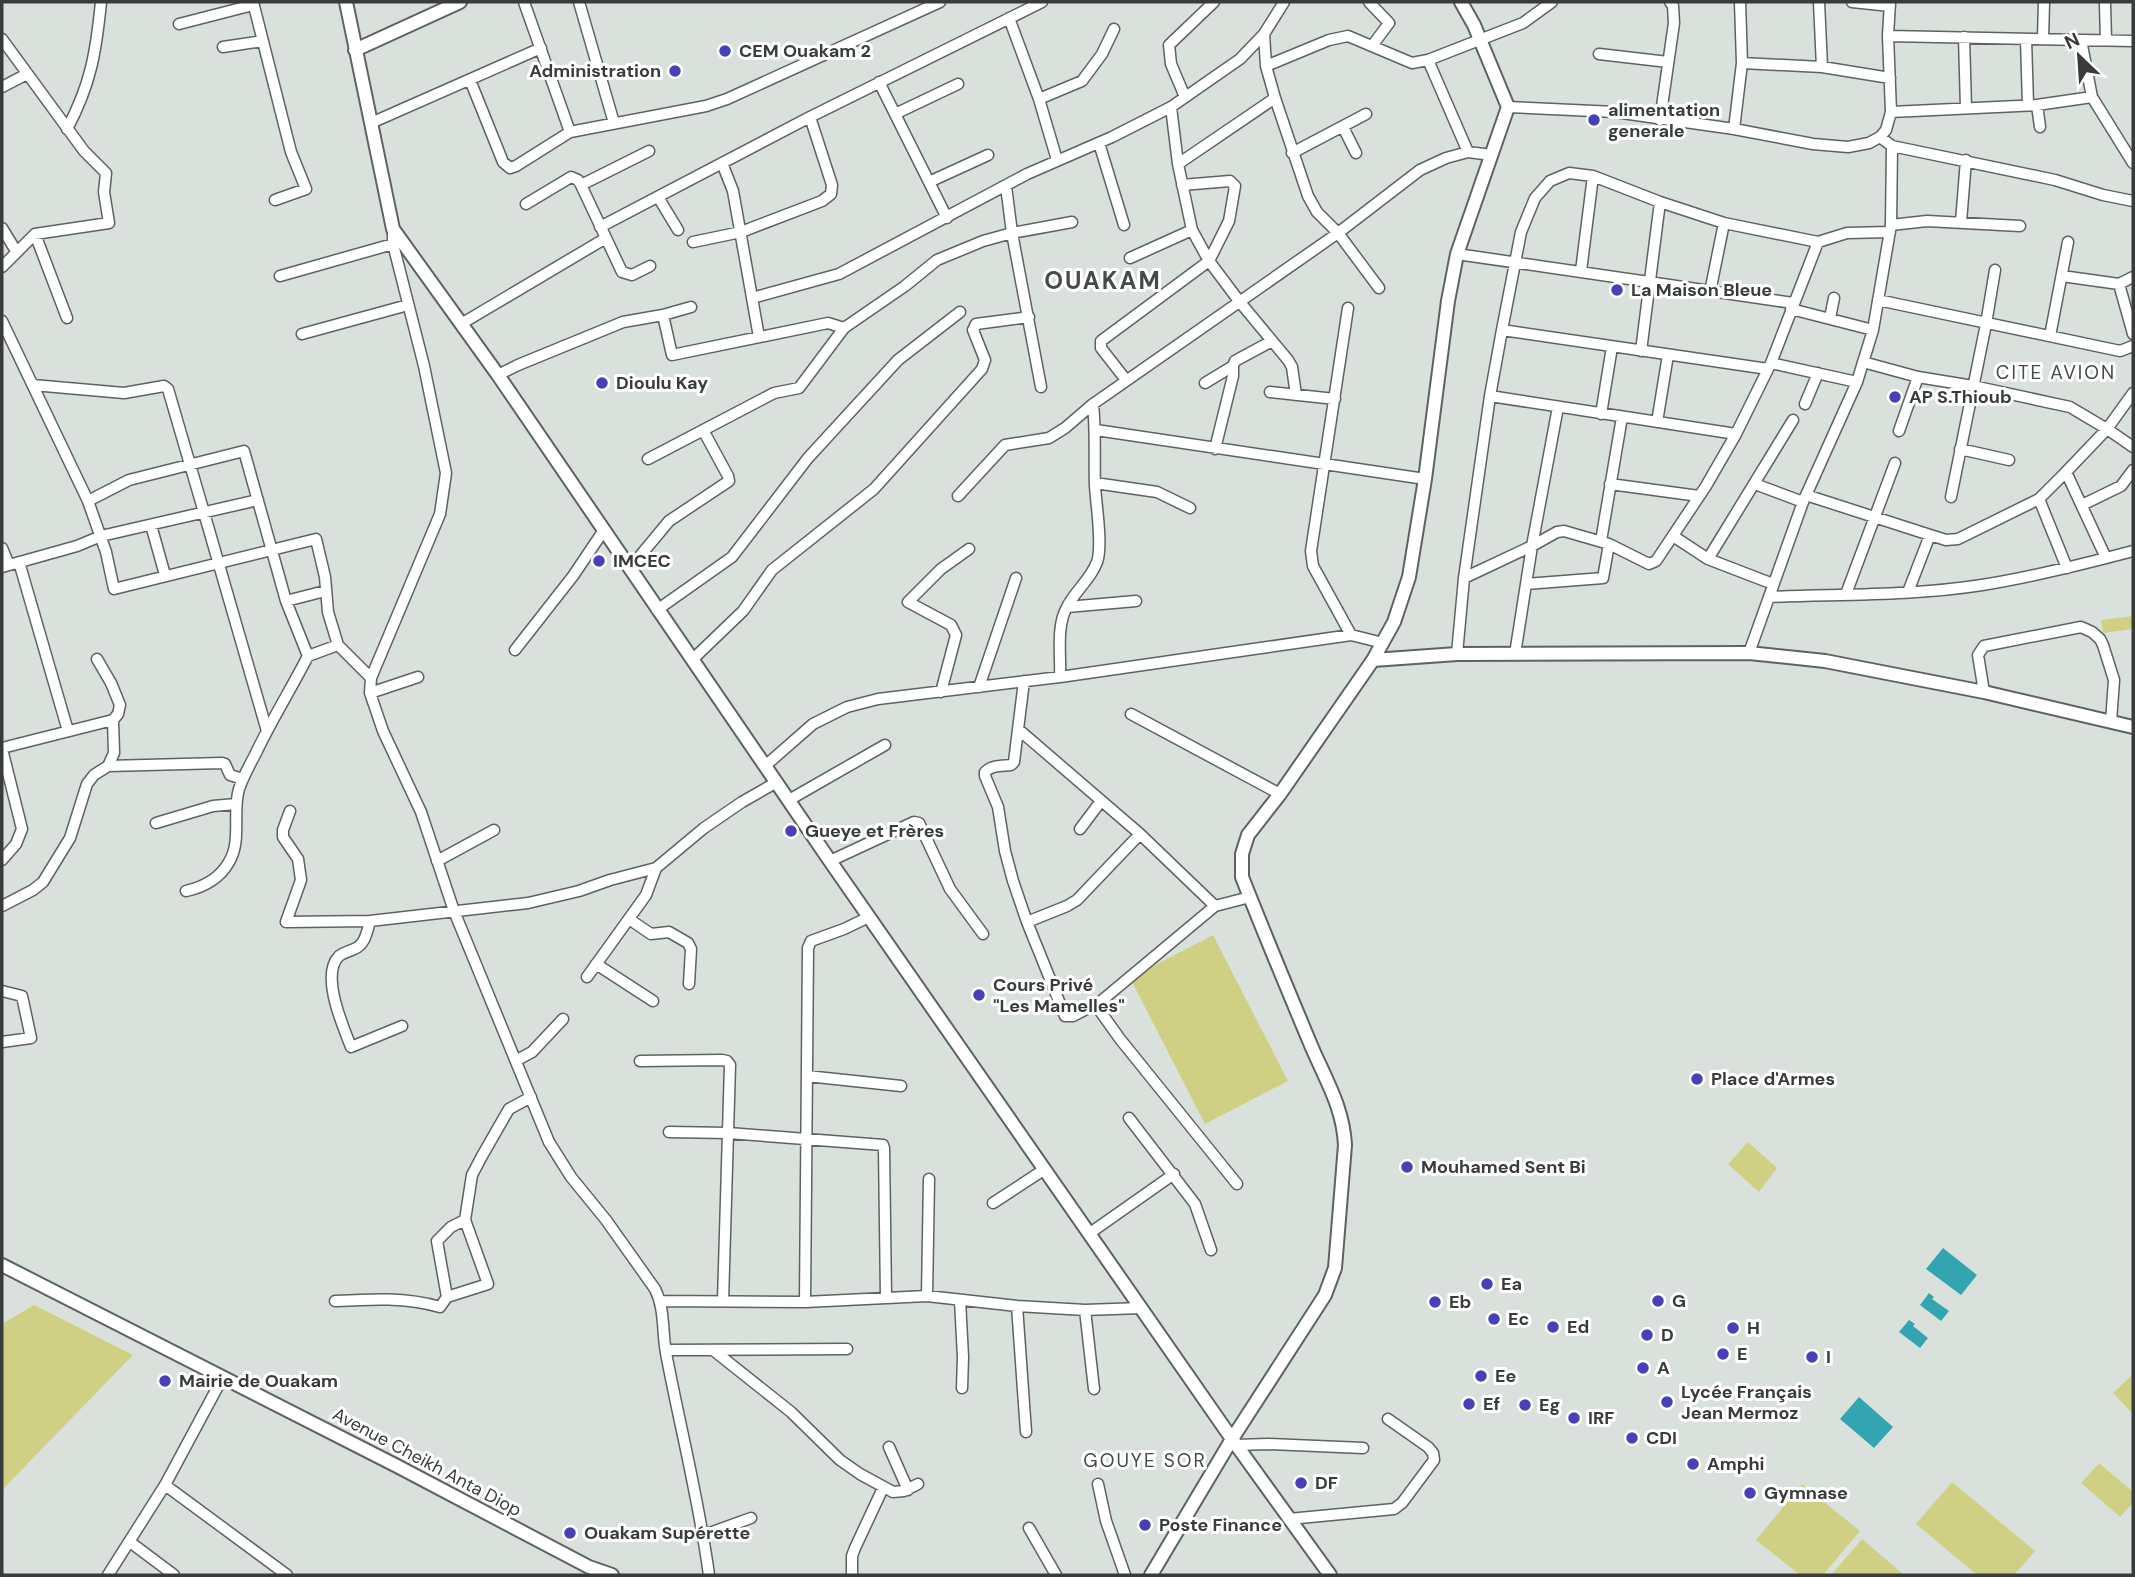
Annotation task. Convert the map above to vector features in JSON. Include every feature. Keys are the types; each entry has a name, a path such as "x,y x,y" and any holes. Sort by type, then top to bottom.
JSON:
{"street":[{"path":"67,129 92,71 101,2"},
{"path":"346,2 393,229 393,244 424,366 446,472 440,514 370,678 370,693 383,730 421,813 454,911 549,1142 571,1177 606,1220 661,1301 666,1350 704,1535 709,1575"},
{"path":"355,50 460,2"},
{"path":"524,2 570,132"},
{"path":"579,2 614,122"},
{"path":"470,80 503,162 510,169 570,132 706,106 727,99 940,2"},
{"path":"600,227 810,117 1042,2"},
{"path":"1185,97 1171,65 1169,45 1214,2"},
{"path":"751,298 839,274 1057,160 1099,143 1171,107 1240,59 1264,34 1284,2"},
{"path":"1369,2 1389,23 1372,46"},
{"path":"1151,1575 1325,1295 1335,1268 1345,1145 1344,1125 1340,1109 1311,1047 1242,877 1242,854 1248,835 1280,794 1373,660 1394,622 1409,577 1457,254 1508,107 1461,2"},
{"path":"1266,66 1340,36 1348,36 1412,63 1428,60 1523,23 1552,2"},
{"path":"1660,120 1674,23 1673,6 1670,2"},
{"path":"1734,129 1741,63 1740,2"},
{"path":"1819,2 1822,67"},
{"path":"1508,107 1615,112 1734,129 1813,144 1848,147 1869,143 1886,130 1891,112 1888,36 1890,4 1852,2"},
{"path":"2043,39 2044,2"},
{"path":"179,24 253,3 291,152 306,189 275,200"},
{"path":"2105,4 2106,40"},
{"path":"1009,18 1039,99 1057,160"},
{"path":"1039,99 1082,81 1102,54 1114,29"},
{"path":"1264,34 1266,66 1308,196 1317,212 1338,233 1379,288"},
{"path":"1888,36 2133,41"},
{"path":"1964,37 1966,108"},
{"path":"2,39 84,151 106,173 104,192 109,223 35,234 2,267"},
{"path":"2026,39 2033,105 2040,127"},
{"path":"2081,40 2092,97 2133,163"},
{"path":"223,47 263,41"},
{"path":"371,123 541,48"},
{"path":"1599,54 1668,62"},
{"path":"1428,60 1468,152"},
{"path":"1741,63 1822,67 1889,78"},
{"path":"2,87 27,74"},
{"path":"879,82 947,218"},
{"path":"895,114 958,83"},
{"path":"1891,112 2033,105 2092,97"},
{"path":"1178,164 1275,98"},
{"path":"1171,107 1178,164 1192,230 1209,261 1292,367 1296,395"},
{"path":"1293,153 1366,114"},
{"path":"693,242 741,232 822,201 831,194 832,185 810,117"},
{"path":"1343,127 1356,153"},
{"path":"1880,137 1892,146 2055,180 2133,201"},
{"path":"1099,143 1124,225"},
{"path":"1749,653 1805,499 1857,382 1873,330 1890,228 1892,146"},
{"path":"581,185 649,151"},
{"path":"958,496 1005,445 1049,438 1065,428 1126,380 1338,233 1420,170 1446,158 1468,152 1492,155"},
{"path":"929,183 988,155"},
{"path":"1961,222 1966,160"},
{"path":"722,163 733,191 759,337"},
{"path":"1457,654 1464,578 1489,396 1521,232 1535,198 1550,181 1569,173 1593,176 1660,202 1724,222 1818,242 1847,233 1927,221 2020,226"},
{"path":"1581,271 1593,176"},
{"path":"526,204 571,177 578,180 622,272 632,275 650,266"},
{"path":"1126,380 1099,344 1209,261 1229,221 1235,186 1230,181 1182,185"},
{"path":"1006,186 1012,233 1041,387"},
{"path":"658,197 678,230"},
{"path":"1641,351 1660,202"},
{"path":"648,459 774,393 799,387 844,328 905,286 937,260 983,241 1072,222"},
{"path":"1710,292 1724,222"},
{"path":"2,228 16,251"},
{"path":"393,229 498,375 830,861 1234,1442 1330,1575"},
{"path":"1130,258 1192,230"},
{"path":"35,234 67,317"},
{"path":"461,324 606,238"},
{"path":"1464,578 1564,531 1605,543 1649,564 1653,563 1699,496 1736,434 1770,366 1818,242"},
{"path":"2050,336 2068,242"},
{"path":"280,276 393,244"},
{"path":"1457,254 1581,271 1792,306 1873,330"},
{"path":"1951,497 1995,270"},
{"path":"2062,276 2119,284 2133,277"},
{"path":"2119,284 2131,317 2133,334"},
{"path":"1830,318 1834,298"},
{"path":"1878,300 2120,351 2133,346"},
{"path":"302,334 408,305"},
{"path":"498,375 623,322 691,307"},
{"path":"1348,308 1311,558 1350,635"},
{"path":"657,610 732,557 808,458 898,360 960,312"},
{"path":"663,315 672,355 828,323 844,328"},
{"path":"693,659 743,611 772,570 874,489 982,369 985,359 973,330 976,324 1028,317"},
{"path":"2,321 7,346 33,386 88,501 101,536 114,589 316,539 325,577 328,612 338,646 370,678"},
{"path":"1502,330 1668,355 1818,373 1857,382"},
{"path":"1215,449 1235,361 1272,341"},
{"path":"1601,414 1612,346"},
{"path":"1657,422 1668,355"},
{"path":"1863,362 1918,377 2070,407 2133,447"},
{"path":"1205,383 1233,366"},
{"path":"1805,404 1818,373"},
{"path":"1899,430 1918,377"},
{"path":"33,386 124,393 164,386 168,389 267,731"},
{"path":"1270,392 1335,399"},
{"path":"1755,484 1875,517 1930,536 1946,540 1958,539 2039,499 2107,429 2133,393"},
{"path":"1489,396 1736,434"},
{"path":"1060,677 1061,622 1067,607 1098,561 1096,430 1093,404"},
{"path":"1515,654 1558,407"},
{"path":"1526,584 1603,578 1605,575 1610,484 1622,417"},
{"path":"1708,559 1793,419"},
{"path":"630,568 669,521 729,481 703,430"},
{"path":"1096,430 1425,479"},
{"path":"1960,449 2009,460"},
{"path":"88,501 129,480 244,451 286,601 308,656"},
{"path":"1846,594 1895,463"},
{"path":"2082,505 2121,486 2133,470"},
{"path":"2066,472 2106,558"},
{"path":"1095,483 1157,492 1190,508"},
{"path":"1610,484 1699,496"},
{"path":"2039,499 2067,568"},
{"path":"10,565 77,546 101,536 258,500"},
{"path":"151,525 165,575"},
{"path":"514,650 573,576 604,530"},
{"path":"1673,536 1708,559 1773,584"},
{"path":"1908,592 1930,536"},
{"path":"2,548 68,731"},
{"path":"941,692 955,631 951,625 908,603 941,569 969,549"},
{"path":"1769,597 1908,592 1982,585 2133,551"},
{"path":"979,687 1016,578"},
{"path":"286,601 325,592"},
{"path":"1067,607 1136,601"},
{"path":"1984,692 1978,655 1984,646 2081,627 2092,632 2103,645 2114,680 2111,722"},
{"path":"765,766 813,724 847,706 878,699 1060,677 1350,635 1382,643"},
{"path":"186,891 209,883 229,863 235,849 236,804 243,779 267,731 308,656 338,646"},
{"path":"1373,660 1457,654 1749,653 1825,661 1984,692 2133,727"},
{"path":"2,860 16,844 22,829 2,748 113,720 120,705 97,659"},
{"path":"370,693 418,677"},
{"path":"1024,681 1014,762 1010,765 994,766 985,772 998,807 1005,852 1027,922 1065,1016 1073,1016 1109,995 1215,906 1250,897"},
{"path":"1131,715 1280,794"},
{"path":"108,766 114,753 113,720"},
{"path":"1018,729 1140,834 1215,906"},
{"path":"789,800 884,746"},
{"path":"2,906 43,882 70,838 87,784 94,775 108,766 222,763 230,775 243,779"},
{"path":"290,811 283,837 298,859 301,880 286,922 370,921 548,899 656,868 704,828 777,782"},
{"path":"1080,829 1101,801"},
{"path":"156,823 204,808 236,804"},
{"path":"830,861 914,822 919,823 950,889 984,934"},
{"path":"437,862 494,830"},
{"path":"1027,922 1077,900 1140,834"},
{"path":"587,977 646,895 656,868"},
{"path":"805,1302 808,948 811,941 869,917"},
{"path":"629,919 651,934 669,932 688,943 691,949 689,984"},
{"path":"370,921 363,943 338,957 334,965 332,986 336,1006 351,1047 402,1026"},
{"path":"597,964 653,1001"},
{"path":"2,990 22,996 32,1038 2,1042"},
{"path":"1095,1004 1237,1184"},
{"path":"517,1060 538,1047 562,1019"},
{"path":"640,1060 727,1061 730,1065 723,1301"},
{"path":"807,1076 901,1086"},
{"path":"335,1301 406,1300 440,1307 447,1297 488,1284 465,1220 472,1175 509,1109 531,1097"},
{"path":"1129,1118 1174,1174 1200,1214 1211,1250"},
{"path":"669,1132 728,1133 883,1144 886,1298"},
{"path":"993,1203 1045,1169"},
{"path":"1090,1233 1174,1174"},
{"path":"927,1296 929,1179"},
{"path":"447,1297 438,1241 451,1227 465,1220"},
{"name":"Avenue Cheikh Anta Diop","path":"2,1265 397,1466 584,1571 612,1575"},
{"path":"661,1301 805,1302 927,1296 1084,1310 1141,1308"},
{"path":"960,1300 964,1357 962,1388"},
{"path":"1017,1306 1026,1433"},
{"path":"1084,1310 1094,1389"},
{"path":"666,1350 846,1349"},
{"path":"713,1350 792,1412 840,1460 893,1492 908,1490 918,1484"},
{"path":"108,1575 165,1485 223,1377"},
{"path":"1289,1518 1394,1509 1402,1503 1434,1460 1433,1453 1388,1419"},
{"path":"1234,1442 1363,1448"},
{"path":"889,1447 908,1490"},
{"path":"1098,1484 1106,1521 1125,1575"},
{"path":"165,1485 287,1575"},
{"path":"852,1575 852,1556 883,1488"},
{"path":"704,1535 751,1518"},
{"path":"1029,1528 1056,1575"},
{"path":"130,1542 174,1575"}],"shaded area":[{"path":"2133,616 2133,629 2103,633 2101,620"},
{"path":"1213,935 1288,1081 1205,1124 1130,978"},
{"path":"1748,1142 1777,1168 1759,1192 1728,1164"},
{"path":"34,1305 133,1355 2,1490 2,1324"},
{"path":"2133,1374 2133,1414 2113,1393"},
{"path":"2099,1463 2133,1492 2133,1503 2120,1517 2081,1483"},
{"path":"1952,1482 2035,1551 2014,1575 1977,1575 1916,1524"},
{"path":"1802,1484 1860,1531 1823,1575 1800,1575 1756,1540"},
{"path":"1862,1539 1903,1574 1831,1575"}],"water":[{"path":"1943,1248 1977,1275 1961,1295 1926,1269"},
{"path":"1929,1293 1934,1297 1932,1299 1949,1311 1941,1321 1920,1305"},
{"path":"1909,1320 1928,1338 1920,1348 1899,1332"},
{"path":"1859,1397 1893,1427 1874,1448 1840,1419"}],"place":[{"name":"CEM Ouakam 2","path":"725,51"},
{"name":"Administration","path":"675,71"},
{"name":"alimentation generale","path":"1594,120"},
{"name":"La Maison Bleue","path":"1617,290"},
{"name":"Dioulu Kay","path":"602,383"},
{"name":"AP S.Thioub","path":"1895,397"},
{"name":"IMCEC","path":"599,561"},
{"name":"Gueye et Frères","path":"791,831"},
{"name":"Cours Privé \"Les Mamelles\"","path":"979,995"},
{"name":"Place d'Armes","path":"1697,1079"},
{"name":"Mouhamed Sent Bi","path":"1407,1167"},
{"name":"Ea","path":"1487,1284"},
{"name":"G","path":"1658,1301"},
{"name":"Eb","path":"1435,1302"},
{"name":"Ec","path":"1494,1319"},
{"name":"Ed","path":"1553,1327"},
{"name":"H","path":"1733,1328"},
{"name":"D","path":"1647,1335"},
{"name":"E","path":"1723,1354"},
{"name":"I","path":"1812,1357"},
{"name":"A","path":"1643,1368"},
{"name":"Ee","path":"1481,1376"},
{"name":"Mairie de Ouakam","path":"165,1381"},
{"name":"Lycée Français Jean Mermoz","path":"1667,1402"},
{"name":"Ef","path":"1469,1404"},
{"name":"Eg","path":"1525,1405"},
{"name":"IRF","path":"1574,1418"},
{"name":"CDI","path":"1632,1438"},
{"name":"Amphi","path":"1693,1464"},
{"name":"DF","path":"1301,1483"},
{"name":"Gymnase","path":"1750,1493"},
{"name":"Poste Finance","path":"1145,1525"},
{"name":"Ouakam Supérette","path":"570,1533"}],"district":[{"name":"OUAKAM","path":"1103,280"},
{"name":"CITE AVION","path":"2056,372"},
{"name":"GOUYE SOR","path":"1145,1460"}]}
